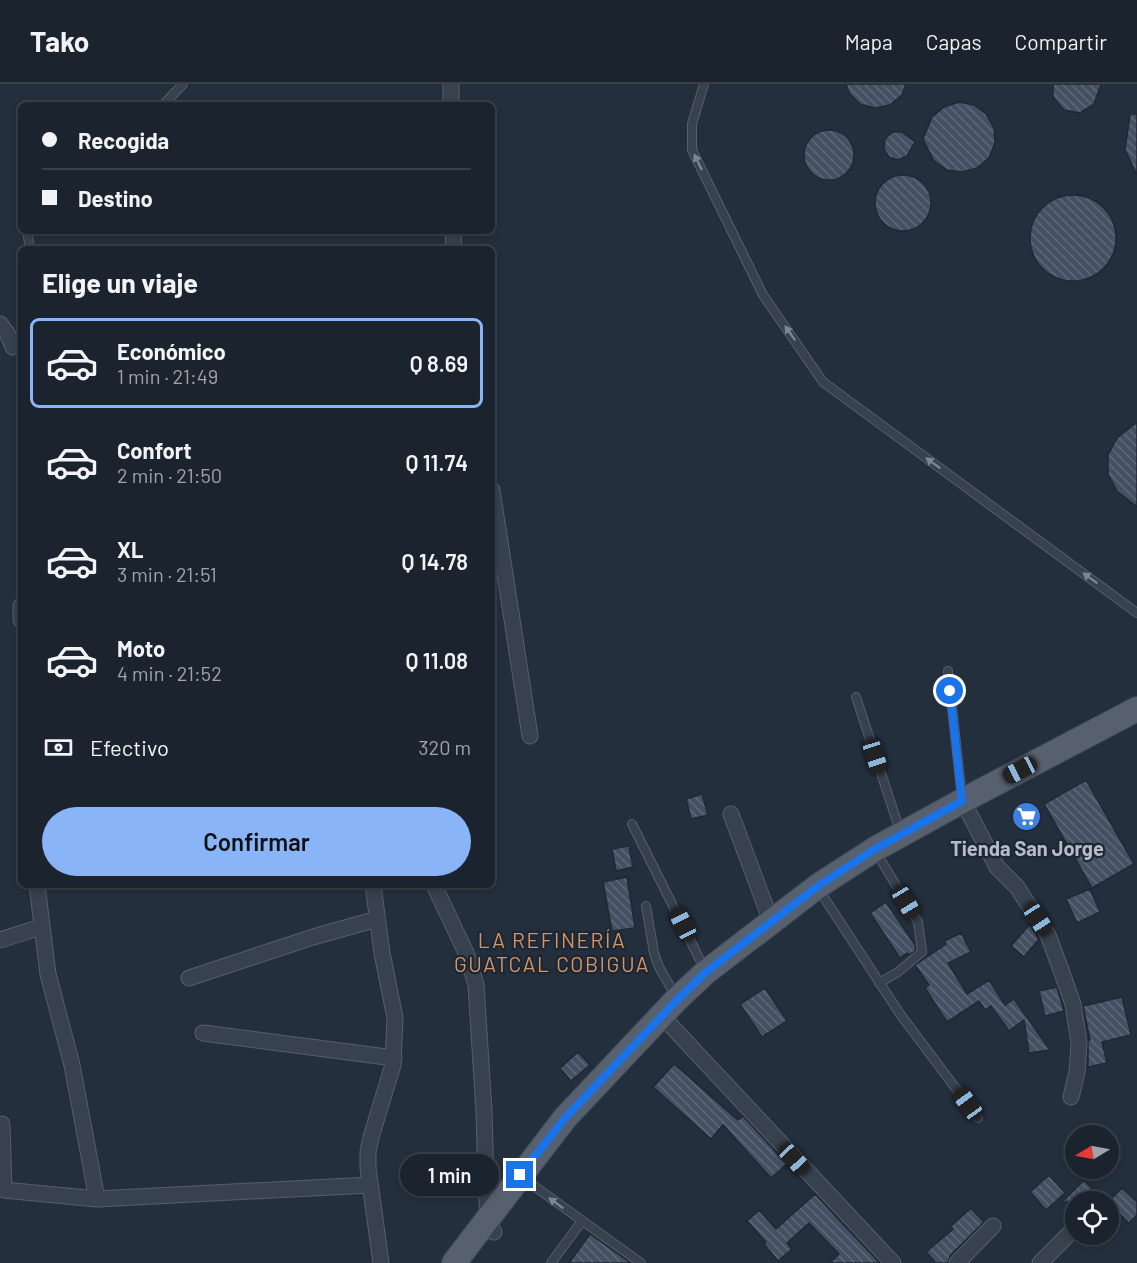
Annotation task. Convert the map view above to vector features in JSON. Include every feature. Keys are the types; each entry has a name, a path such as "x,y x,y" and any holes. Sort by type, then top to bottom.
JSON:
{"main road":[{"path":"670,1013 825,898 965,807 1137,709"},
{"path":"463,1259 525,1180 574,1128 706,972 818,886 901,835 1137,725"}],"street":[{"path":"451,84 451,102"},
{"path":"0,324 7,333 11,349"},
{"path":"495,509 530,736"},
{"path":"965,807 998,867 1017,887 1048,935 1061,970 1072,1004 1079,1043 1077,1072 1071,1097"},
{"path":"731,814 771,921"},
{"path":"37,888 48,974 72,1065 97,1198"},
{"path":"373,888 395,1018 394,1058 368,1152 370,1185 381,1263"},
{"path":"435,888 467,955 476,985 491,1225"},
{"path":"189,978 313,937 377,919"},
{"path":"0,940 41,927"},
{"path":"670,1013 893,1263"},
{"path":"203,1033 394,1058"},
{"path":"2,1124 2,1190 97,1198 370,1185"},
{"path":"957,1263 993,1226"},
{"path":"1040,1263 1065,1238"}],"lane":[{"path":"704,84 692,124 692,150 763,295 823,382 1137,613"},
{"path":"166,102 180,85"},
{"path":"948,671 965,807"},
{"path":"856,697 901,835"},
{"path":"632,824 706,972"},
{"path":"879,983 898,972 922,952 918,922 882,862"},
{"path":"825,898 900,1014 978,1118"},
{"path":"646,906 654,953 670,1013"},
{"path":"525,1180 641,1263"},
{"path":"551,1263 582,1221"}],"building":[{"path":"846,84 906,84 902,95 890,105 875,108 860,104 849,93"},
{"path":"1053,84 1101,84 1094,104 1080,113 1064,110 1053,97"},
{"path":"959,102 974,105 986,114 994,128 995,143 989,158 977,168 962,172 947,170 934,161 923,139 932,117 944,107"},
{"path":"1130,114 1137,114 1137,175 1125,150"},
{"path":"829,130 847,137 854,155 847,173 829,180 811,173 804,155 811,137"},
{"path":"892,132 902,132 915,142 907,156 898,160 889,157 884,149 885,139"},
{"path":"903,175 918,180 926,188 931,203 926,218 918,226 903,231 888,226 880,218 875,203 880,188 888,180"},
{"path":"1073,195 1097,202 1109,214 1116,238 1109,262 1097,274 1073,281 1049,274 1037,262 1030,238 1037,214 1049,202"},
{"path":"1137,422 1137,507 1117,491 1108,474 1108,455 1117,438"},
{"path":"1086,780 1134,864 1092,888 1044,804"},
{"path":"702,794 708,815 691,819 686,799"},
{"path":"629,846 633,867 616,871 612,849"},
{"path":"627,877 635,928 612,931 603,882"},
{"path":"1090,889 1100,912 1077,923 1066,899"},
{"path":"886,902 915,945 916,950 909,955 907,953 900,958 870,913"},
{"path":"1030,924 1039,939 1024,957 1011,946"},
{"path":"961,933 971,952 948,963 967,994 989,980 1005,1005 1014,999 1050,1050 1029,1053 1024,1020 1009,1031 991,1006 985,1010 979,1001 947,1022 925,988 929,985 915,965 946,944 944,941"},
{"path":"1057,987 1064,1011 1045,1016 1039,991"},
{"path":"765,988 787,1021 762,1037 740,1004"},
{"path":"1122,997 1131,1035 1102,1042 1107,1063 1088,1067 1088,1040 1090,1040 1083,1006"},
{"path":"578,1052 590,1065 571,1081 560,1068"},
{"path":"674,1064 738,1120 743,1116 787,1164 771,1178 723,1125 711,1139 653,1087"},
{"path":"1049,1175 1065,1193 1046,1210 1030,1192"},
{"path":"1084,1180 1094,1191 1073,1191"},
{"path":"1122,1188 1137,1202 1137,1215 1129,1223 1119,1213 1119,1191"},
{"path":"815,1194 880,1263 830,1263 839,1254 809,1223 787,1243 792,1249 778,1261 764,1244 766,1242 747,1221 759,1210 776,1229"},
{"path":"971,1208 984,1222 950,1256 948,1263 936,1263 926,1252 953,1229 951,1226"},
{"path":"590,1234 631,1263 569,1263"}],"place":[{"name":"Tienda San Jorge","path":"1027,817"}],"district":[{"name":"LA REFINERÍA GUATCAL COBIGUA","path":"552,951"}],"route":[{"path":"520,1175 565,1118 706,972 818,886 875,849 962,801 950,691"}]}
